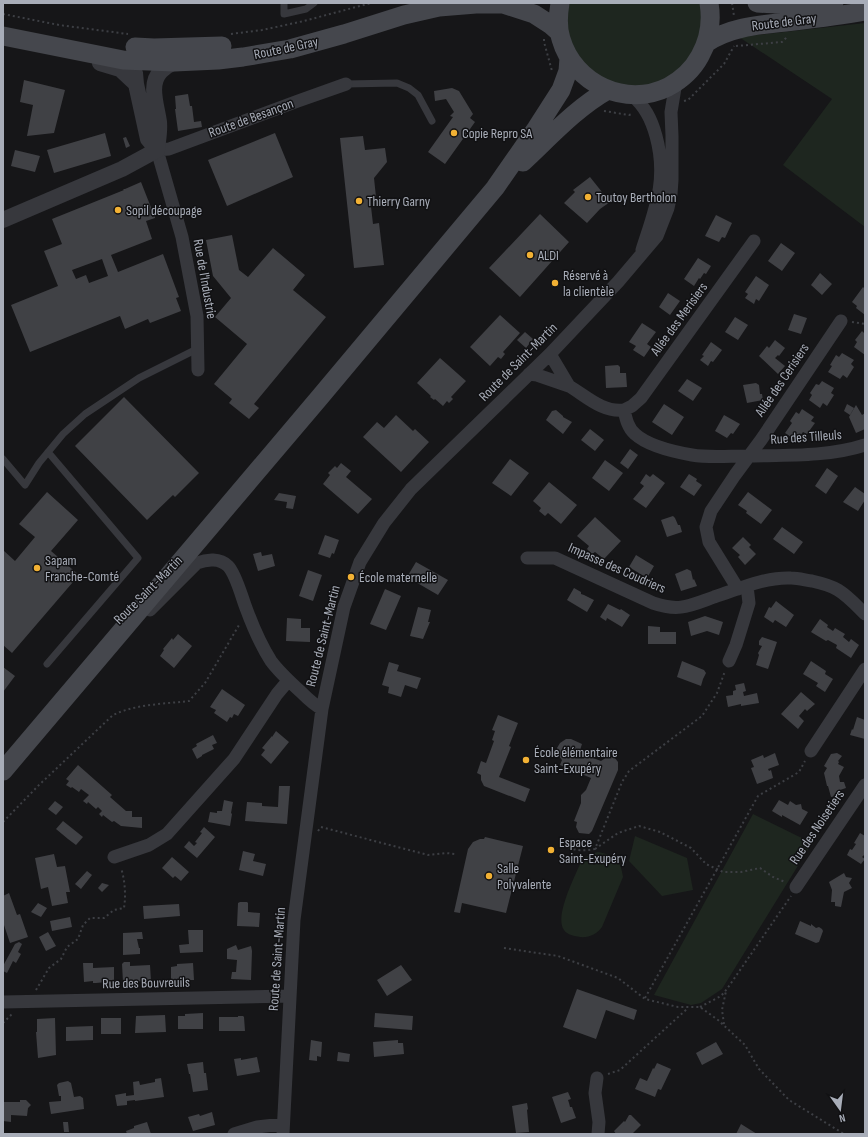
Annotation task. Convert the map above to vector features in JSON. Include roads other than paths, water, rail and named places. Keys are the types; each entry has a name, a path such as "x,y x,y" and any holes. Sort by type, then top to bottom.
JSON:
{"main road":[{"name":"Route de Gray","path":"3,38 123,60 148,54 255,42 284,37 410,3"},
{"path":"560,3 558,17 559,32 569,58 579,71 600,86 619,93 630,94 651,93 664,88 683,77 695,65 706,42 710,24 709,3"},
{"name":"Route de Gray","path":"757,3 840,7 865,10"},
{"name":"Route de Gray","path":"3,27 93,43 131,47 174,62 243,57 290,48 344,34 404,15 439,7 476,4 503,4 534,14 559,32"},
{"name":"Route de Gray","path":"706,42 715,37 745,27 865,10"},
{"path":"3,770 320,397 495,188 561,90 568,71 569,58"},
{"path":"495,188 576,113 608,90"}],"street":[{"path":"3,38 120,69 136,84"},
{"path":"148,54 138,66 135,74 148,139 157,150"},
{"path":"157,150 159,121 155,105 154,88 156,79 161,71 174,62"},
{"name":"Route de Saint-Martin","path":"283,1129 294,920 322,709 344,607 360,562 384,522 411,489 550,354 618,282 657,236 668,208 672,180 671,112 676,82"},
{"name":"Route de Besançon","path":"3,220 122,169 157,150 169,149 346,84"},
{"path":"630,94 637,100 646,112 653,126 661,159 659,196 641,256"},
{"name":"Rue de l'Industrie","path":"157,150 182,237 197,316 198,370"},
{"name":"Allée des Merisiers","path":"624,410 632,406 641,398 754,241"},
{"name":"Allée des Cerisiers","path":"742,587 709,542 706,527 711,511 766,433 841,321"},
{"path":"550,354 569,386"},
{"path":"529,374 537,375 569,386 602,407 617,411 624,410"},
{"name":"Rue des Tilleuls","path":"624,410 630,430 643,440 665,449 693,456 797,455 849,450 865,445"},
{"name":"Impasse des Coudriers","path":"528,558 555,558 653,603 666,607 677,608 688,606 770,579 790,578 826,584 837,589 847,596 865,614"},
{"name":"Route Saint-Martin","path":"76,685 197,563 205,560 217,560 228,565 232,571 254,631 272,662 288,680 316,706 322,709"},
{"path":"729,661 736,645 749,603 742,587"},
{"path":"811,752 865,669"},
{"path":"114,857 149,845 167,834 234,759 288,680"},
{"name":"Rue des Noisetiers","path":"796,887 865,785"},
{"name":"Rue des Bouvreuils","path":"3,1002 290,996"},
{"path":"597,1078 595,1093 599,1122 598,1134"},
{"path":"234,1134 257,1127 283,1129"}],"lane":[{"path":"284,3 284,14 306,9 314,3"},
{"path":"346,84 397,83 409,88 418,95 432,121"},
{"path":"3,458 25,485 39,463 63,434 85,414 138,378 197,349"},
{"path":"47,664 138,558 48,452"}],"place":[{"name":"Copie Repro SA","path":"454,133"},
{"name":"Toutoy Bertholon","path":"588,197"},
{"name":"Thierry Garny","path":"359,201"},
{"name":"Sopil découpage","path":"118,210"},
{"name":"ALDI","path":"530,255"},
{"name":"Réservé à la clientèle","path":"555,283"},
{"name":"Sapam Franche-Comté","path":"37,568"},
{"name":"École maternelle","path":"351,577"},
{"name":"École élémentaire Saint-Exupéry","path":"526,760"},
{"name":"Espace Saint-Exupéry","path":"551,850"},
{"name":"Salle Polyvalente","path":"489,876"}]}
